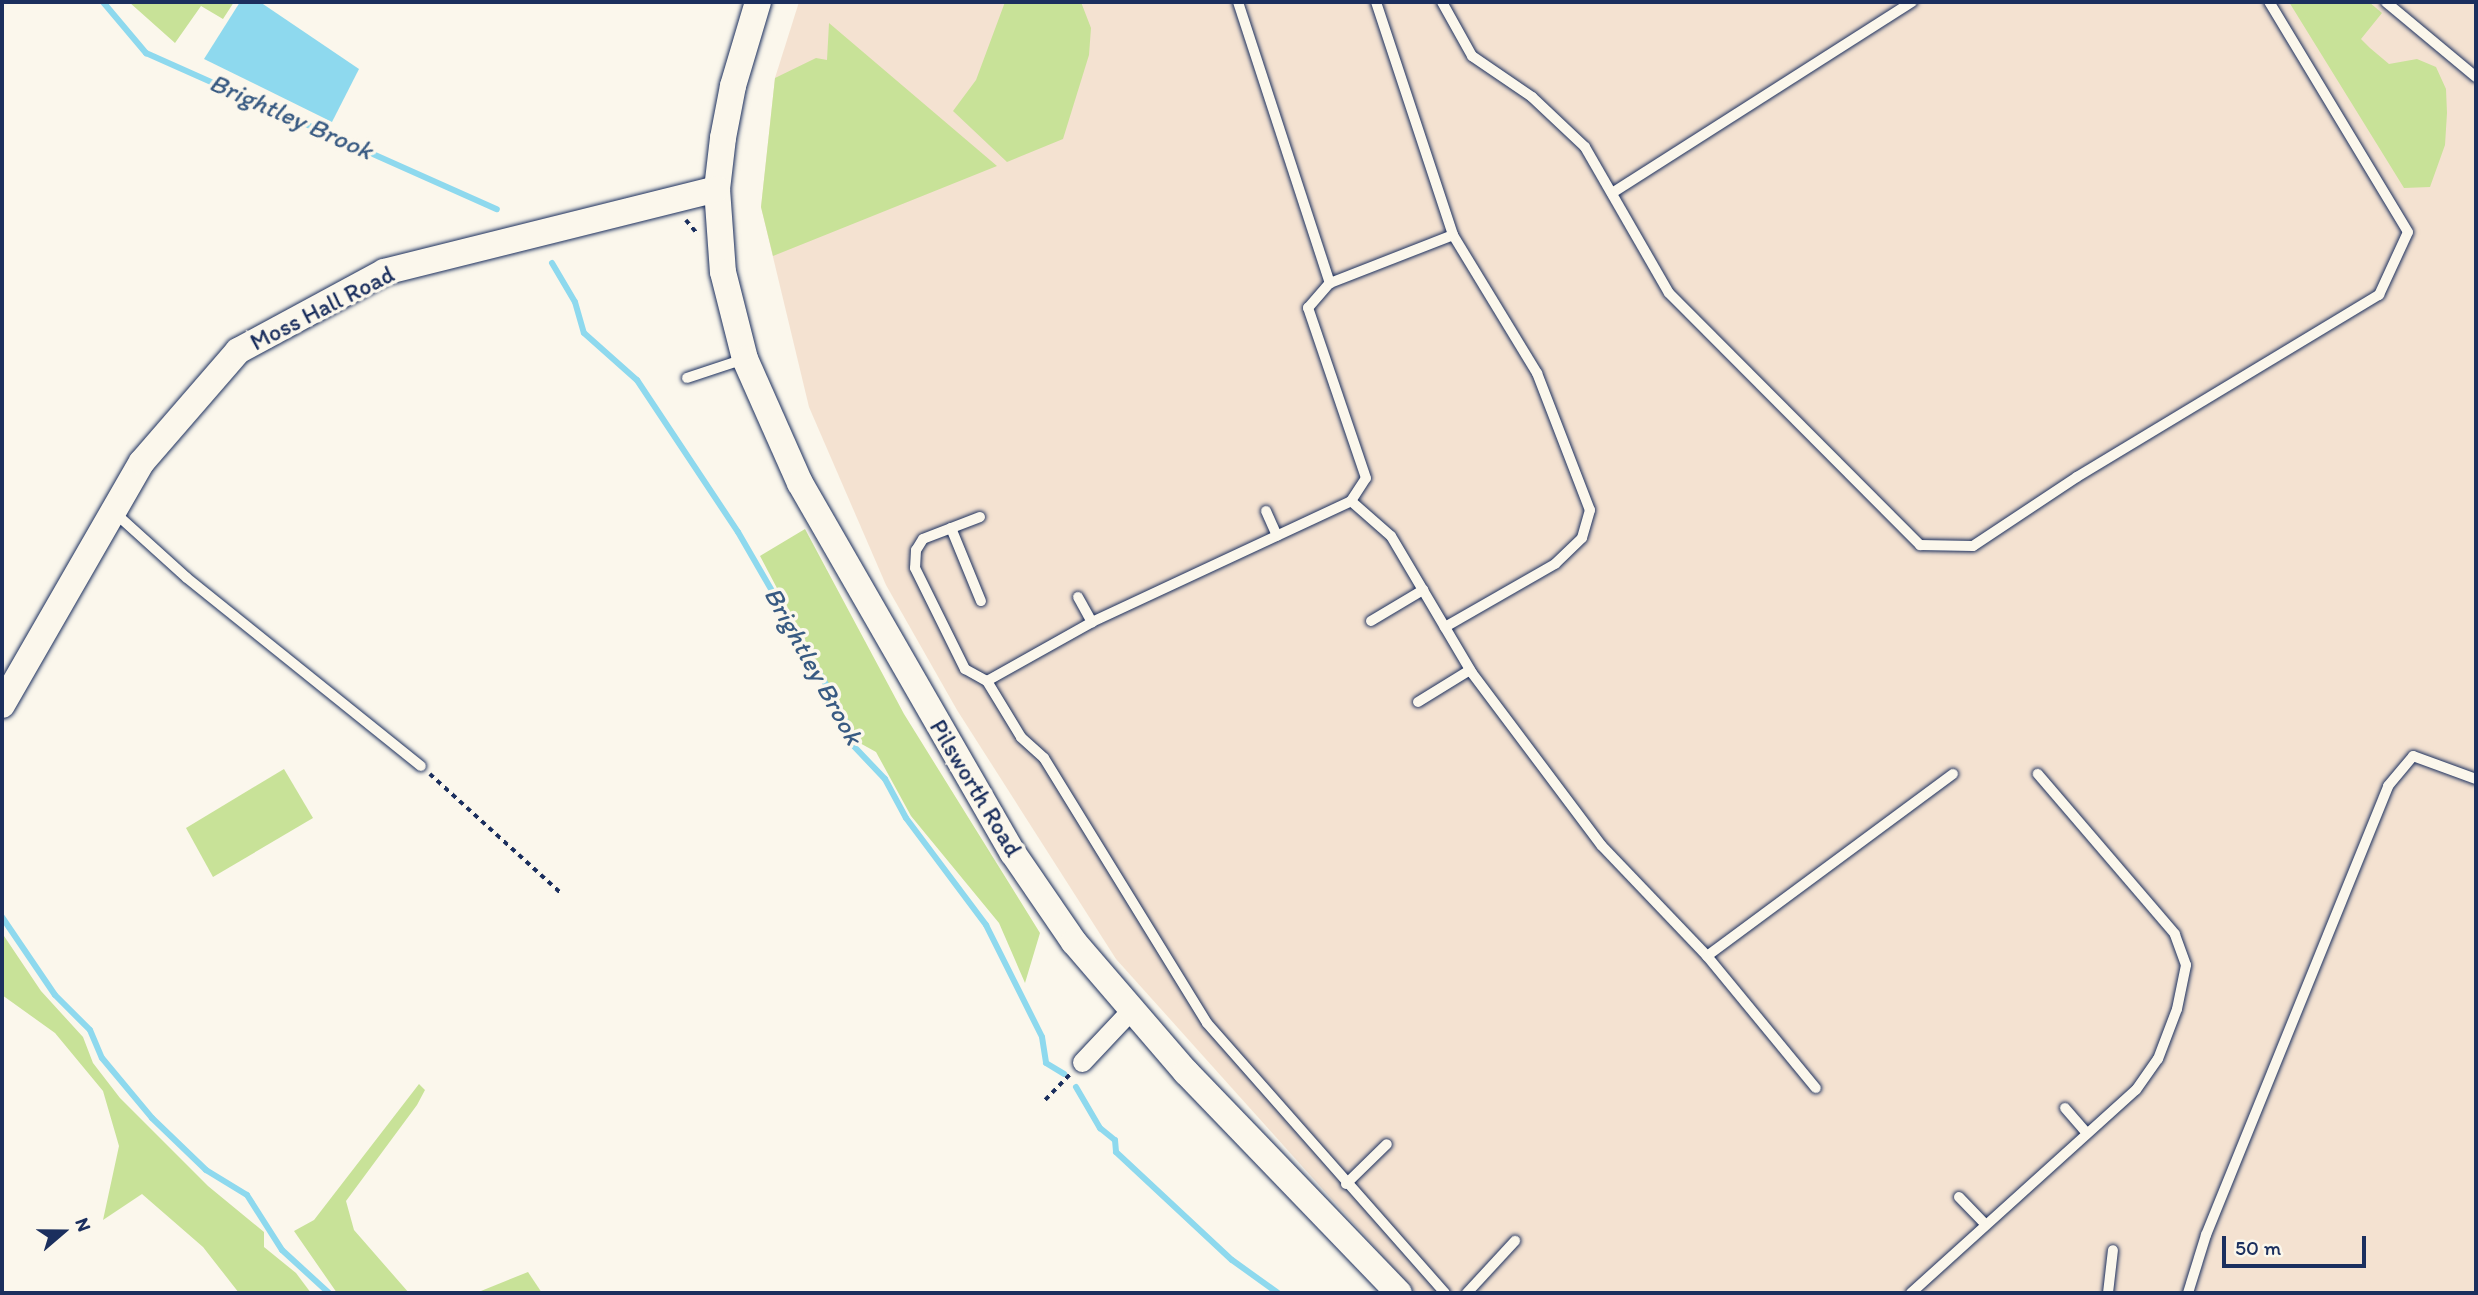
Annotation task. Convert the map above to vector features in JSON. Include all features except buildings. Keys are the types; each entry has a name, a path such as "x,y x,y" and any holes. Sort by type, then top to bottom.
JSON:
{"street":[{"path":"717,189 733,86 758,2"},
{"name":"Pilsworth Road","path":"717,189 723,272 745,359 806,494 1013,853 1074,942 1130,1011 1399,1293"},
{"name":"Moss Hall Road","path":"2,705 142,462 238,351 384,272 717,189"},
{"path":"1082,1062 1130,1011"}],"lane":[{"path":"1238,2 1330,283"},
{"path":"1376,2 1453,235 1537,373 1590,510 1581,538 1555,565 1445,627"},
{"path":"1442,2 1472,56 1532,97 1585,147 1669,293 1920,545 1973,547 2077,477 2379,295 2408,232 2269,2"},
{"path":"1612,193 1912,2"},
{"path":"2386,2 2476,77"},
{"path":"987,681 1092,622 1351,501 1366,478 1308,308 1330,283 1453,235"},
{"path":"687,378 745,359"},
{"path":"1351,501 1391,536 1470,670 1602,846 1707,956 1815,1088"},
{"path":"1266,511 1277,536"},
{"path":"114,512 187,579 421,766"},
{"path":"980,517 923,539 916,550 915,568 965,668 987,681 1021,737 1044,758 1208,1023 1346,1184 1446,1293"},
{"path":"951,528 981,601"},
{"path":"1371,621 1423,590"},
{"path":"1078,597 1092,622"},
{"path":"1418,702 1470,670"},
{"path":"2188,1293 2206,1235 2388,786 2413,756 2476,779"},
{"path":"1707,956 1953,774"},
{"path":"1912,1293 1985,1224 2136,1090 2158,1059 2186,965 2175,934 2038,774"},
{"path":"2065,1108 2087,1133"},
{"path":"1346,1184 1387,1144"},
{"path":"1959,1197 1985,1224"},
{"path":"1467,1293 1515,1241"},
{"path":"2108,1293 2113,1250"}],"path":[{"path":"421,766 561,893"},
{"path":"1045,1100 1082,1062"}],"shaded area":[{"path":"799,2 2476,2 2476,1293 1416,1293 1116,959 957,710 886,585 809,407 761,207 775,78"}],"green space":[{"path":"129,2 234,2 223,19 201,6 175,43"},
{"path":"1005,2 1081,2 1091,28 1089,55 1063,139 1007,162 953,111 976,80"},
{"path":"2289,2 2369,2 2382,13 2361,39 2370,48 2389,64 2417,59 2436,67 2446,89 2447,113 2445,145 2430,187 2404,188"},
{"path":"829,23 997,166 773,256 761,207 775,78 816,58 827,60"},
{"path":"805,529 904,714 1040,933 1025,983 999,923 911,816 876,752 858,742 760,556"},
{"path":"284,769 313,818 213,877 186,828"},
{"path":"2,933 41,991 83,1037 93,1063 120,1098 208,1186 264,1232 264,1247 296,1273 311,1293 239,1293 203,1247 142,1194 103,1220 119,1146 103,1091 55,1033 2,995"},
{"path":"419,1084 425,1090 417,1105 346,1201 354,1230 409,1293 337,1293 294,1231 314,1220"},
{"path":"528,1272 542,1293 476,1293"}],"water":[{"path":"240,2 260,2 359,69 332,122 204,59"}],"waterway":[{"name":"Brightley Brook","path":"103,2 146,53 497,209"},
{"name":"Brightley Brook","path":"552,263 575,302 584,333 637,380 738,532 836,702 850,730 847,739 885,779 906,818 986,925 1042,1037 1046,1063 1064,1074"},
{"path":"2,917 55,995 90,1030 102,1058 152,1118 206,1170 247,1195 282,1250 329,1293"},
{"name":"Brightley Brook","path":"1076,1087 1100,1128 1115,1140 1116,1152 1232,1260 1278,1293"}]}
